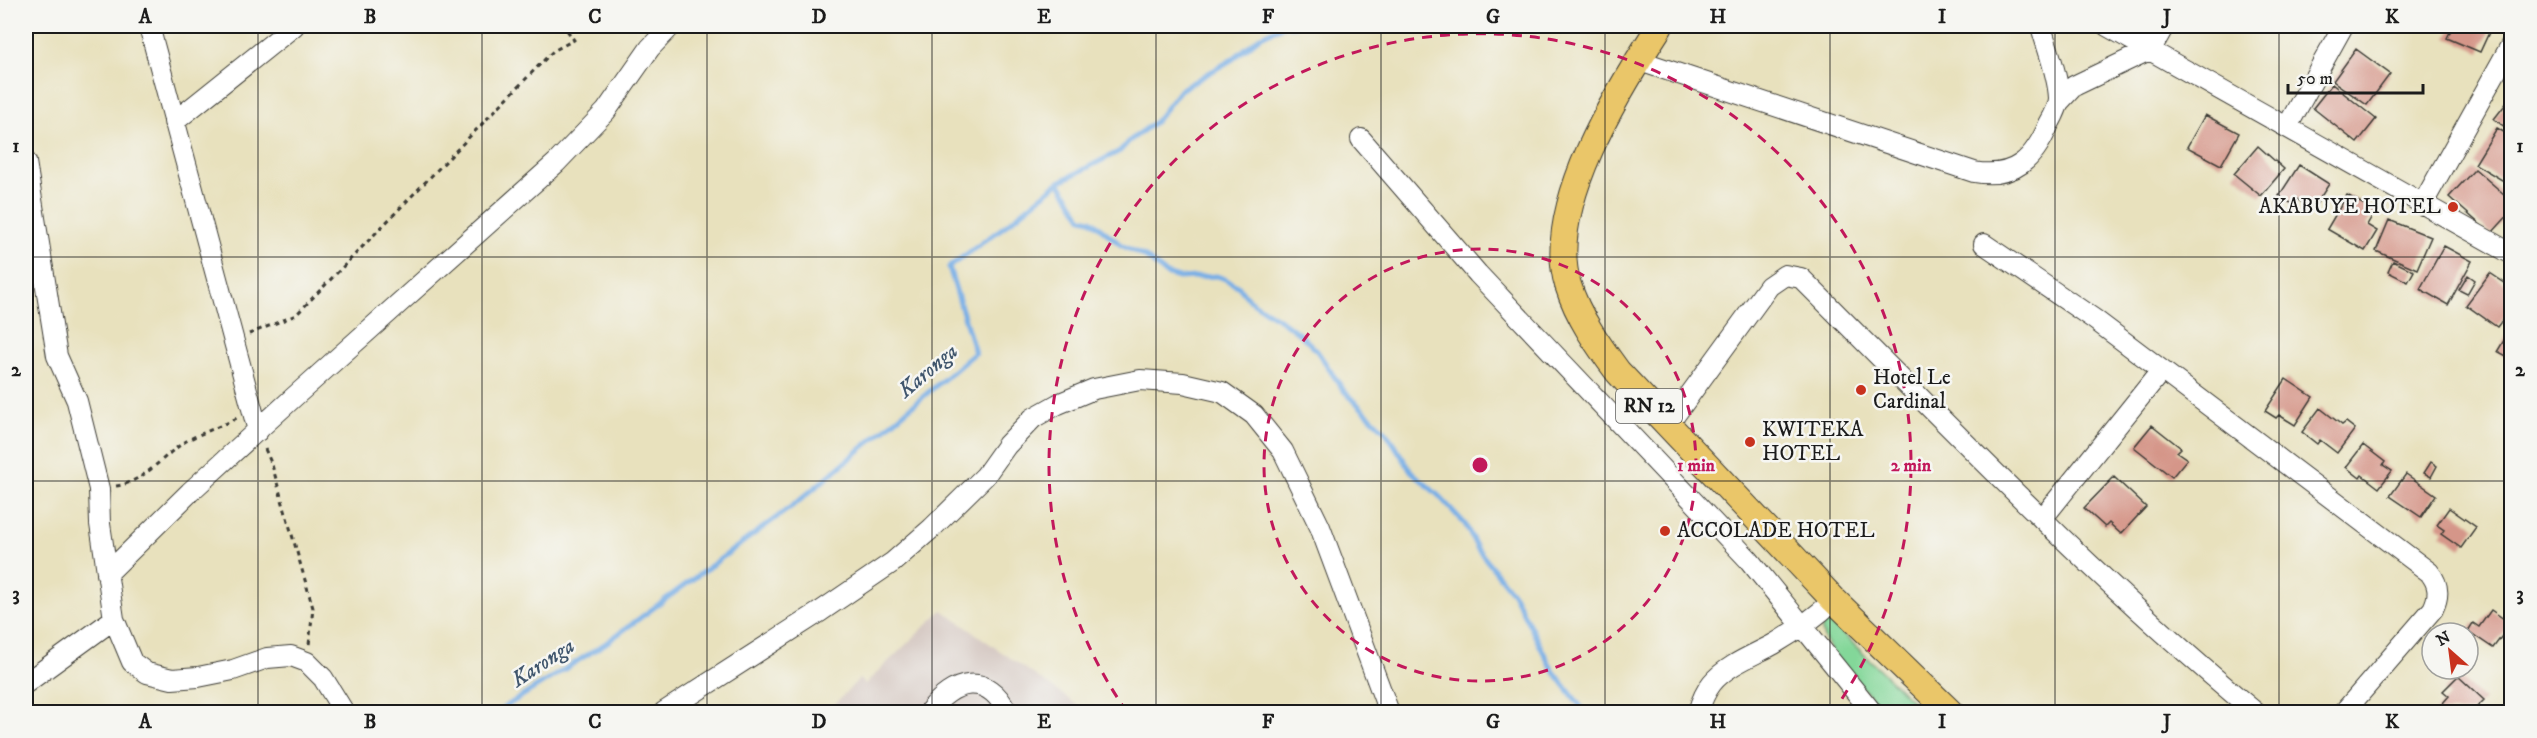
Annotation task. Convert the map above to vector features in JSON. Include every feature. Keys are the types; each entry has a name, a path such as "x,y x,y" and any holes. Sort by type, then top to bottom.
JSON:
{"main road":[{"name":"RN 12","path":"1659,26 1637,60 1580,172 1569,206 1563,242 1568,284 1591,335 1618,372 1834,600 1950,712"}],"street":[{"path":"149,26 258,431"},
{"path":"174,122 294,26"},
{"path":"107,574 174,507 556,163 606,111 650,48 671,26"},
{"path":"2041,26 2060,101"},
{"path":"2107,26 2511,254"},
{"path":"1637,60 1986,174 2007,171 2026,161 2034,154 2060,101 2074,86 2151,49 2164,26"},
{"path":"2287,127 2343,26"},
{"path":"2422,205 2511,43"},
{"path":"1361,139 1478,274 1749,560 1803,625 1817,647 1872,712"},
{"path":"26,162 57,356 77,401 99,489 100,524 114,620 132,662 147,673 171,679 221,672 267,658 291,656 307,662 323,678 344,712"},
{"path":"1984,244 2094,319 2434,578 2438,594 2433,609 2344,712"},
{"path":"1667,426 1769,286 1785,275 1801,278 2042,519 2181,651 2255,712"},
{"path":"2042,519 2161,371"},
{"path":"664,712 893,562 985,476 1007,445 1033,418 1058,404 1094,389 1140,380 1183,383 1222,392 1254,415 1283,451 1320,527 1389,712"},
{"path":"1698,712 1702,699 1712,683 1725,671 1803,625 1834,600"},
{"path":"26,683 114,620"},
{"path":"929,712 945,692 968,684 991,691 1001,700 1007,712"}],"path":[{"path":"233,340 296,315 552,51 574,40 564,26"},
{"path":"99,489 125,485 189,439 223,426 252,410"},
{"path":"258,431 272,465 313,608 307,662"}],"shaded area":[{"path":"942,610 1087,712 827,712 859,679 865,684"}],"green space":[{"path":"1826,622 1834,625 1923,712 1886,712 1836,659 1823,635 1822,625"}],"building":[{"path":"2453,26 2492,26 2480,52 2447,38"},
{"path":"2356,49 2390,74 2367,105 2333,81"},
{"path":"2332,84 2376,119 2357,143 2313,108"},
{"path":"2512,96 2512,132 2494,119"},
{"path":"2205,115 2239,133 2221,165 2187,147"},
{"path":"2497,128 2512,137 2512,186 2475,164"},
{"path":"2258,146 2284,169 2261,196 2234,174"},
{"path":"2299,165 2329,184 2313,209 2297,199 2294,205 2279,196"},
{"path":"2475,169 2512,201 2512,211 2491,234 2449,197"},
{"path":"2347,195 2375,211 2367,225 2377,231 2365,251 2327,229"},
{"path":"2389,220 2431,237 2417,269 2376,251"},
{"path":"2444,246 2472,261 2448,305 2420,289"},
{"path":"2393,261 2414,271 2408,282 2388,272"},
{"path":"2490,273 2512,288 2512,308 2497,327 2466,305"},
{"path":"2468,275 2475,280 2467,294 2459,290"},
{"path":"2512,327 2512,360 2497,352"},
{"path":"2286,379 2313,397 2295,425 2279,415 2276,418 2265,411"},
{"path":"2320,408 2342,425 2346,422 2355,429 2337,453 2320,440 2317,444 2302,432"},
{"path":"2152,425 2181,448 2177,452 2187,459 2172,477 2134,447"},
{"path":"2363,445 2385,462 2383,465 2392,471 2379,488 2362,475 2360,478 2346,467"},
{"path":"2431,462 2437,466 2431,477 2424,473"},
{"path":"2406,474 2436,495 2421,517 2390,496"},
{"path":"2114,477 2146,507 2121,534 2109,523 2105,527 2084,508"},
{"path":"2449,508 2476,527 2461,548 2441,534 2444,530 2437,525"},
{"path":"2491,610 2511,624 2493,648 2480,639 2480,626"},
{"path":"2453,681 2463,681 2484,700 2472,712 2435,712 2449,696 2443,691"}],"waterway":[{"name":"Karonga","path":"497,712 606,643 799,501 975,353 949,267 1059,182 1120,151 1156,121 1180,90 1233,59 1261,36 1283,26"},
{"name":"Karonga","path":"1289,26 1294,26"},
{"path":"1059,182 1082,218 1091,220 1121,245 1144,256 1166,274 1179,278 1217,276 1225,279 1239,287 1249,300 1303,337 1317,351 1344,391 1386,432 1411,471 1465,524 1477,548 1514,595 1552,669 1585,712"}],"place":[{"name":"AKABUYE HOTEL","path":"2453,207"},
{"name":"Hotel Le Cardinal","path":"1861,390"},
{"name":"KWITEKA HOTEL","path":"1750,442"},
{"name":"ACCOLADE HOTEL","path":"1665,531"}]}
